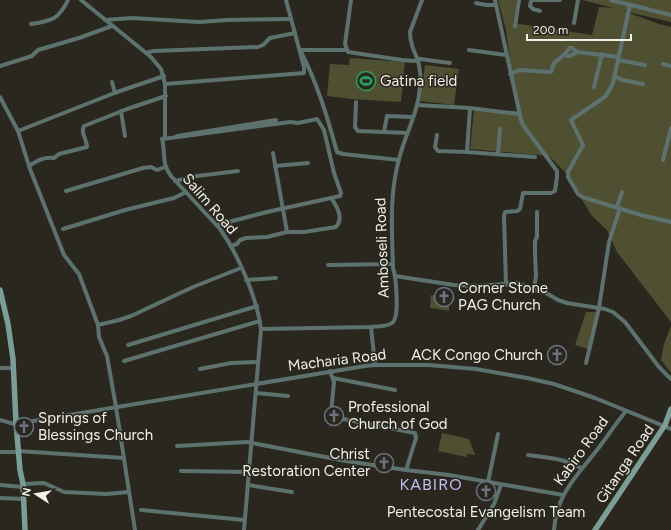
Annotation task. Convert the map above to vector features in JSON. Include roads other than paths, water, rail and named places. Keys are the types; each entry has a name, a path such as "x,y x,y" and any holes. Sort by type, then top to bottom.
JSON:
{"street":[{"path":"31,24 57,18 64,9 68,0"},
{"name":"Salim Road","path":"81,0 158,64 166,84 164,139 165,167 175,181 217,225 231,246 257,306 261,329 244,530"},
{"path":"166,84 304,73 300,50 286,0"},
{"path":"346,50 345,44 351,0"},
{"name":"Amboseli Road","path":"261,329 387,325 392,323 394,320 396,308 391,207 392,190 407,133 418,105 420,87 417,60 411,46 410,32 422,0"},
{"path":"495,0 510,74 523,126 557,171 558,177 555,191 551,193 523,193 520,209 517,211 505,212 506,284"},
{"path":"515,26 519,0"},
{"path":"540,11 533,9 530,6 532,0 560,0"},
{"path":"574,23 578,0"},
{"path":"611,0 671,15"},
{"path":"476,3 496,5"},
{"path":"630,5 613,83 606,96 571,120 583,145 568,172 568,177 578,194 582,197 671,222"},
{"path":"105,20 132,18 199,22 291,19"},
{"path":"0,66 32,56 38,50 79,38 112,26"},
{"path":"146,53 153,51 258,47 263,45 270,38 295,33"},
{"path":"300,50 346,50 351,54 402,60 414,61 420,59 450,63"},
{"path":"300,50 317,85 337,152 343,154 399,160"},
{"path":"469,50 506,55"},
{"path":"510,74 520,70 551,72 554,63 566,53 567,56 570,56 577,52 602,54 645,65"},
{"path":"594,87 602,54"},
{"path":"663,64 671,66"},
{"path":"18,130 164,76"},
{"path":"615,76 622,80 643,84"},
{"path":"112,82 115,93"},
{"path":"29,166 37,160 45,157 54,158 60,154 87,147 87,142 82,133 84,126 121,111 166,96"},
{"path":"0,97 18,130 29,166 64,255 79,274 98,325 99,338 107,356 135,530"},
{"path":"356,102 355,127 358,131 407,133"},
{"path":"418,105 470,108 514,112 519,114"},
{"path":"467,152 470,108"},
{"path":"121,111 125,136"},
{"path":"384,132 387,116 412,117"},
{"path":"164,139 290,122 298,123 317,119 324,130 334,173 341,193 338,197 267,212 217,225"},
{"path":"164,139 276,120"},
{"path":"663,160 671,128"},
{"path":"498,154 500,129"},
{"path":"437,135 435,147 437,150 535,157"},
{"path":"273,153 286,232"},
{"path":"275,166 308,163"},
{"path":"66,191 143,168 151,167 157,170 165,167"},
{"path":"175,181 238,171"},
{"path":"63,229 125,210 174,198 186,192"},
{"path":"586,363 599,308 609,242 622,192"},
{"path":"231,246 237,244 242,238 267,237 286,232 304,232 336,227 339,224 339,210 332,199"},
{"path":"534,289 536,276 534,253 535,241 537,237 537,212"},
{"path":"328,265 393,264"},
{"path":"98,325 131,316 193,287 241,268"},
{"path":"395,276 454,285 517,283 567,303 599,308 613,312 625,322 659,367 671,379"},
{"path":"246,280 276,278"},
{"path":"0,291 9,330 14,368 16,423 20,470 23,485 25,530"},
{"path":"128,345 257,306"},
{"path":"124,361 260,321"},
{"path":"371,326 375,365"},
{"path":"200,369 231,364 258,362"},
{"name":"Macharia Road","path":"0,420 16,423 330,371 375,365 429,365 500,372 554,384 595,398 665,425 671,429"},
{"path":"0,368 14,368"},
{"path":"330,371 334,382 331,413 333,418 415,433 416,438 406,470"},
{"path":"333,378 395,390"},
{"path":"256,393 288,396"},
{"name":"Gitanga Road","path":"595,530 665,425 671,409"},
{"name":"Kabiro Road","path":"554,530 554,521 563,495 571,482 626,411"},
{"path":"488,482 498,434"},
{"path":"177,446 242,442 252,443 346,461 449,475 563,495"},
{"path":"0,452 124,458"},
{"path":"528,455 564,461 582,468"},
{"path":"182,471 249,472"},
{"path":"0,485 44,483 64,492 106,494 129,492"},
{"path":"248,485 292,492"},
{"path":"478,530 494,504 501,485"},
{"path":"0,498 24,499"},
{"path":"141,510 244,520"}],"place":[{"name":"Gatina field","path":"366,81"},
{"name":"Corner Stone PAG Church","path":"444,297"},
{"name":"ACK Congo Church","path":"557,355"},
{"name":"Professional Church of God","path":"334,416"},
{"name":"Springs of Blessings Church","path":"24,427"},
{"name":"Christ Restoration Center","path":"384,463"},
{"name":"Pentecostal Evangelism Team","path":"486,491"}],"district":[{"name":"KABIRO","path":"431,484"}]}
